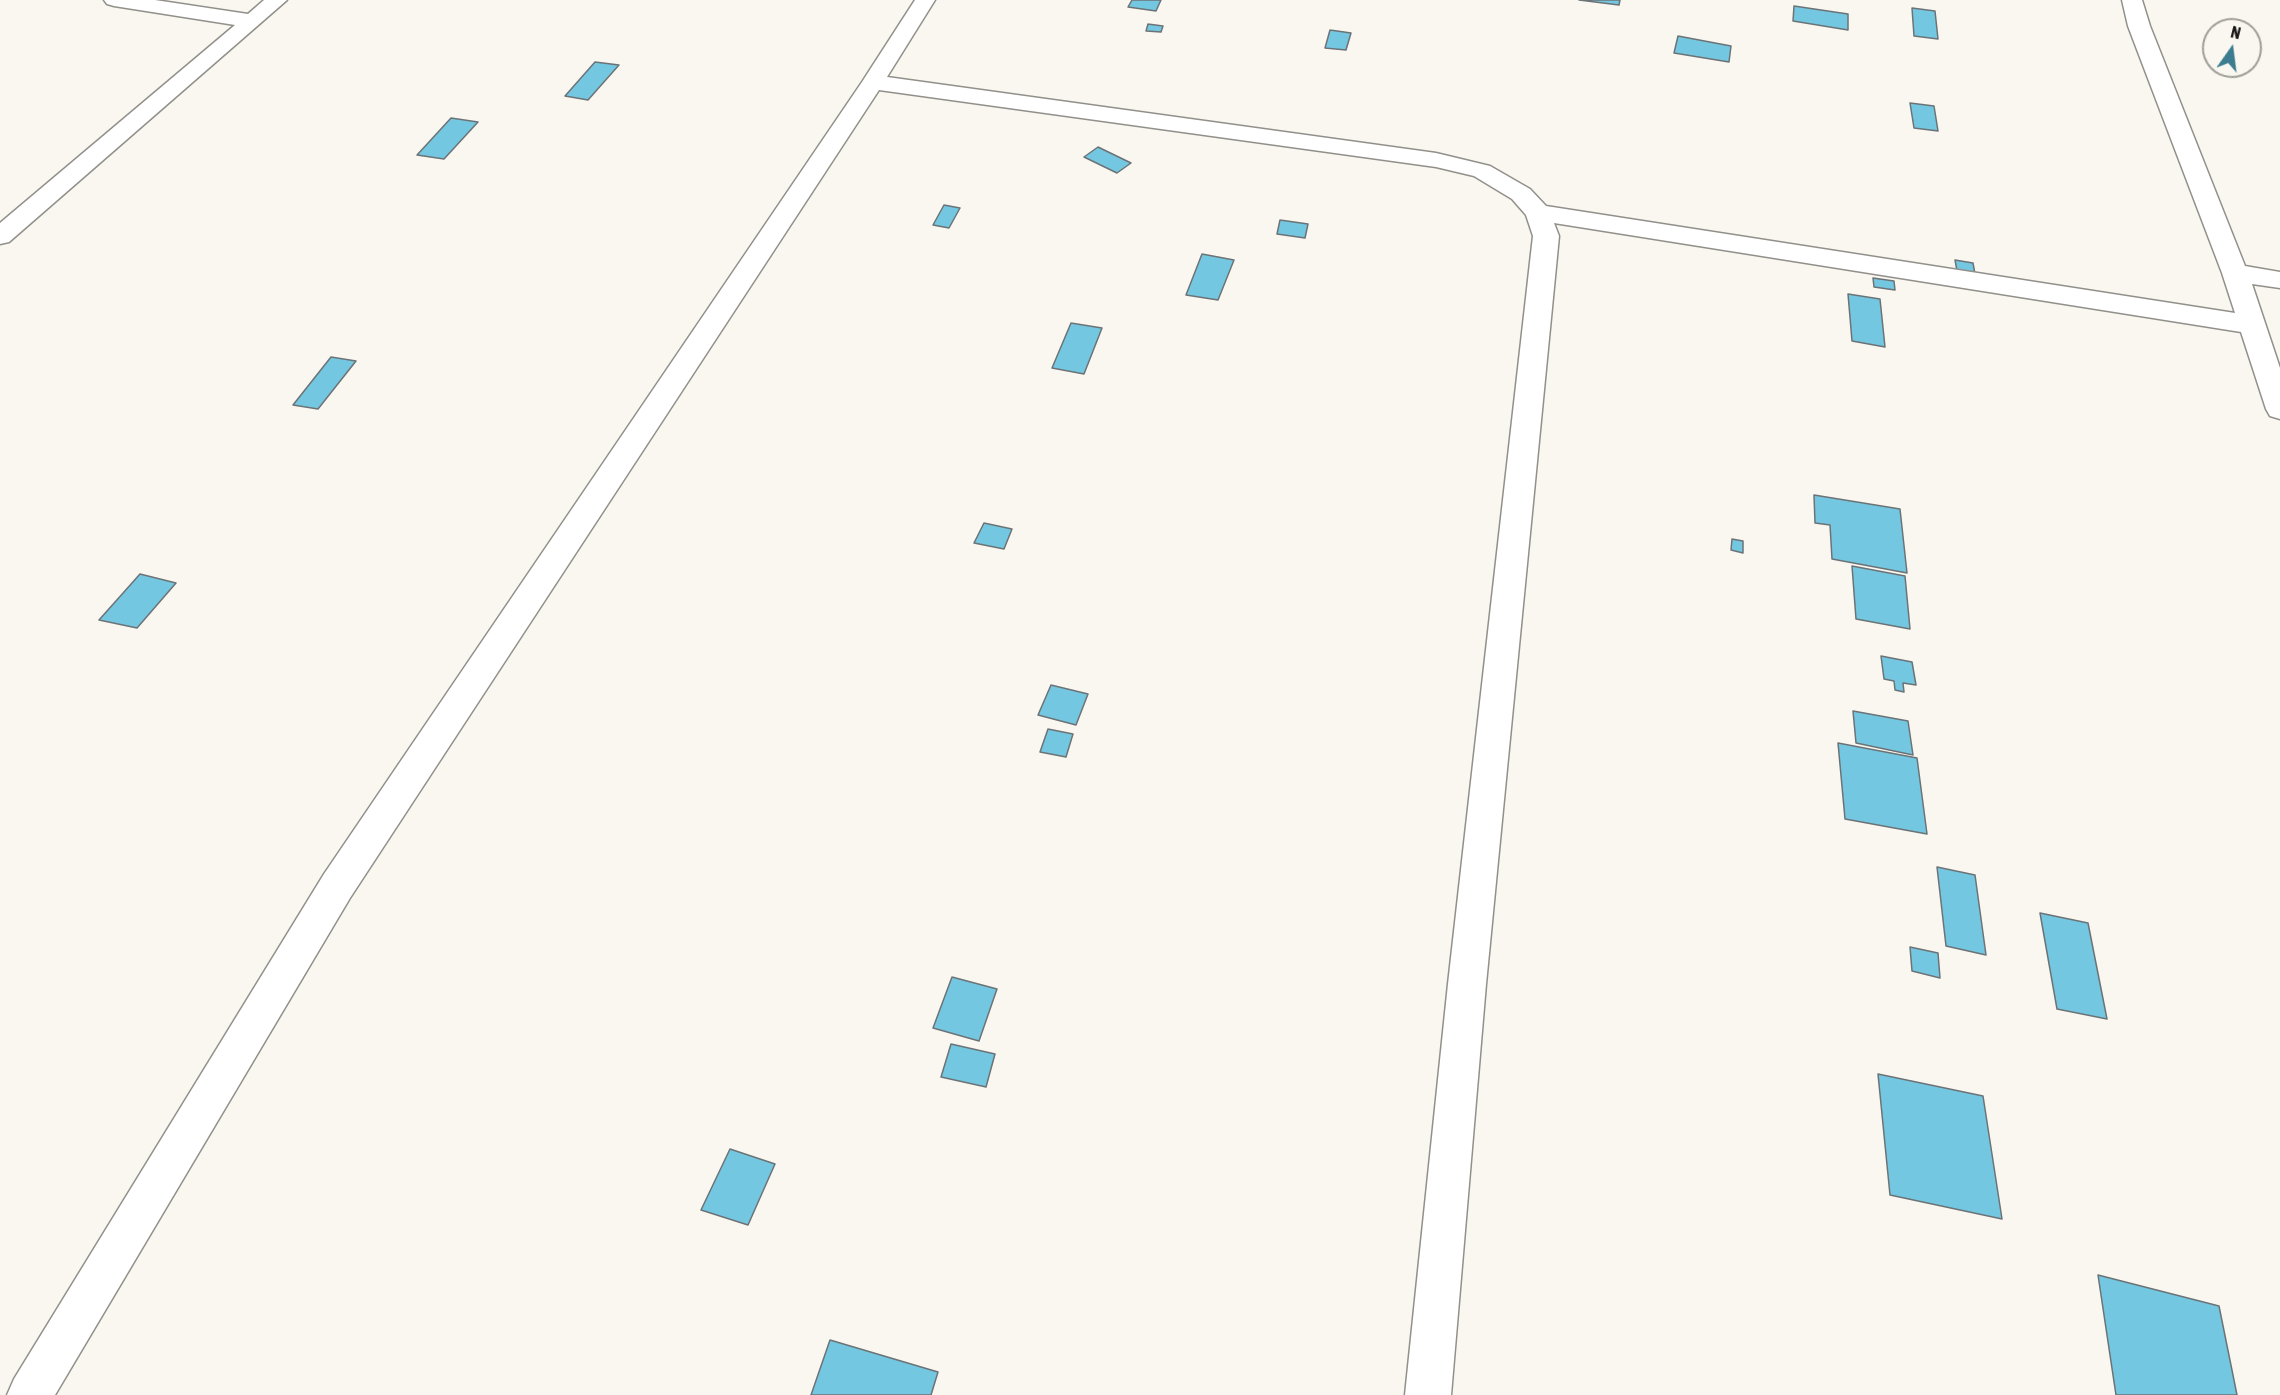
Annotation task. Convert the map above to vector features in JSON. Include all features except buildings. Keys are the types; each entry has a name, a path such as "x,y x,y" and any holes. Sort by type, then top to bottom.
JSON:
{"street":[{"path":"114,0 251,21"},
{"path":"0,236 277,0"},
{"path":"30,1395 337,886 873,82 925,0"},
{"path":"2132,0 2139,26 2235,273 2280,409"},
{"path":"873,82 1436,160 1482,171 1521,194 1538,213 1546,236 1466,996 1428,1395"},
{"path":"1538,213 2252,325"},
{"path":"2235,273 2280,280"}]}
